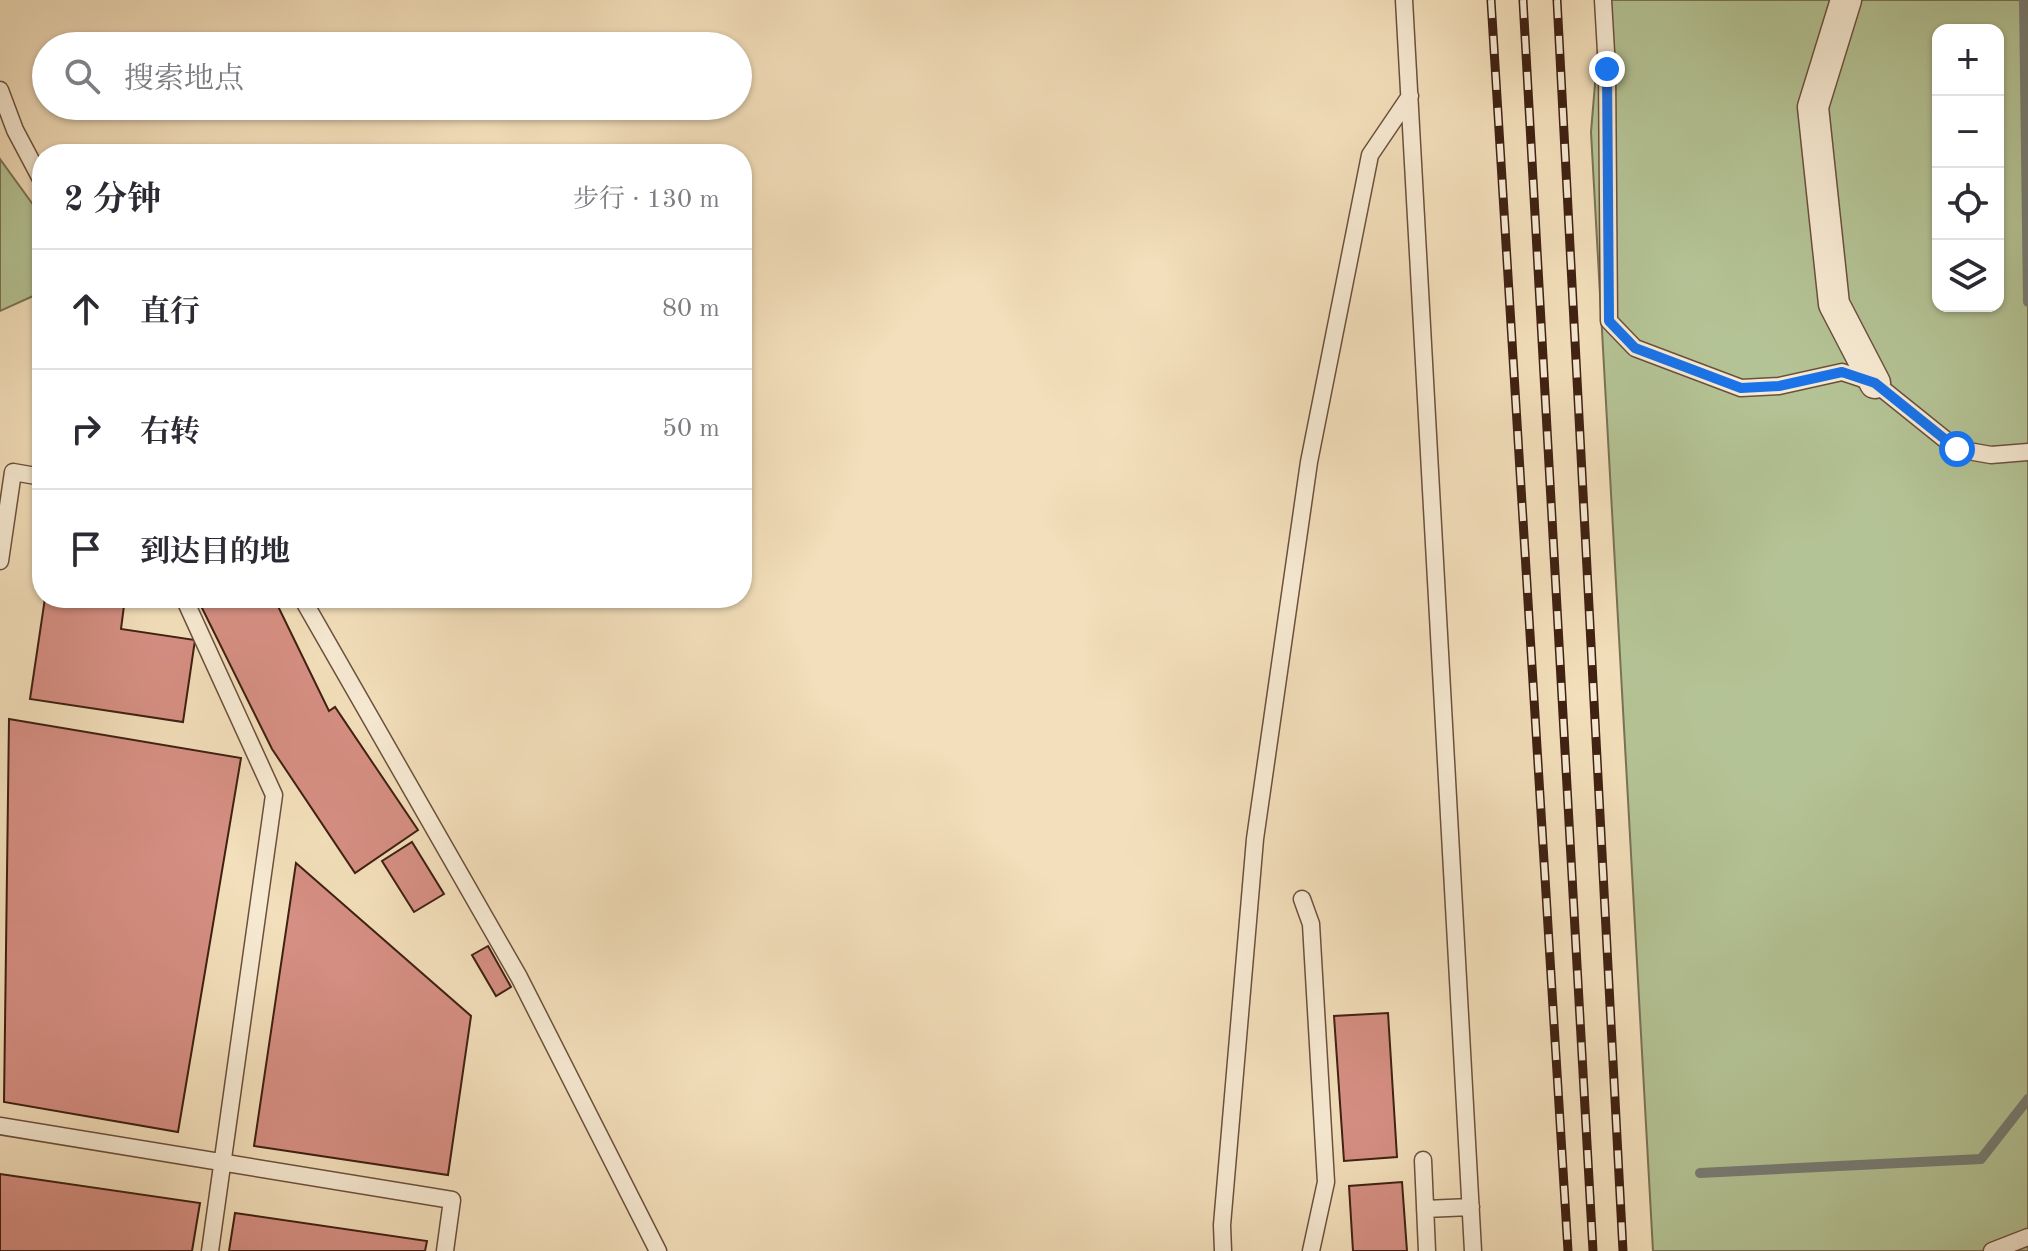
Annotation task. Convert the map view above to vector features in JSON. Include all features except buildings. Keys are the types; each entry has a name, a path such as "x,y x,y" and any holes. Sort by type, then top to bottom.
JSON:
{"street":[{"path":"1846,0 1813,107 1834,304 1875,383"}],"lane":[{"path":"1404,0 1473,1251"},
{"path":"1603,0 1607,69 1609,321 1635,348 1741,388 1779,386 1842,372 1875,383 1957,449 1991,455 2028,452"},
{"path":"0,90 15,130 32,162"},
{"path":"1223,1251 1222,1225 1255,839 1309,462 1370,155 1410,96"},
{"path":"0,561 13,472 32,475"},
{"path":"189,608 274,795 210,1251"},
{"path":"308,608 519,977 658,1251"},
{"path":"1302,899 1311,924 1326,1182 1311,1251"},
{"path":"0,1126 452,1200 445,1251"},
{"path":"1423,1160 1427,1251"},
{"path":"1425,1209 1471,1207"},
{"path":"1992,1251 2028,1237"}],"green space":[{"path":"1602,0 2028,0 2028,1251 1653,1251 1591,132"},
{"path":"0,159 32,203 32,297 0,311"}],"waterway":[{"path":"2024,0 2028,302"},
{"path":"1700,1173 1981,1159 2028,1099"}],"railway":[{"path":"1491,0 1568,1251"},
{"path":"1523,0 1593,1251"},
{"path":"1557,0 1623,1251"}],"route":[{"path":"1607,69 1609,321 1635,348 1741,388 1779,386 1842,372 1875,383 1957,449"}]}
